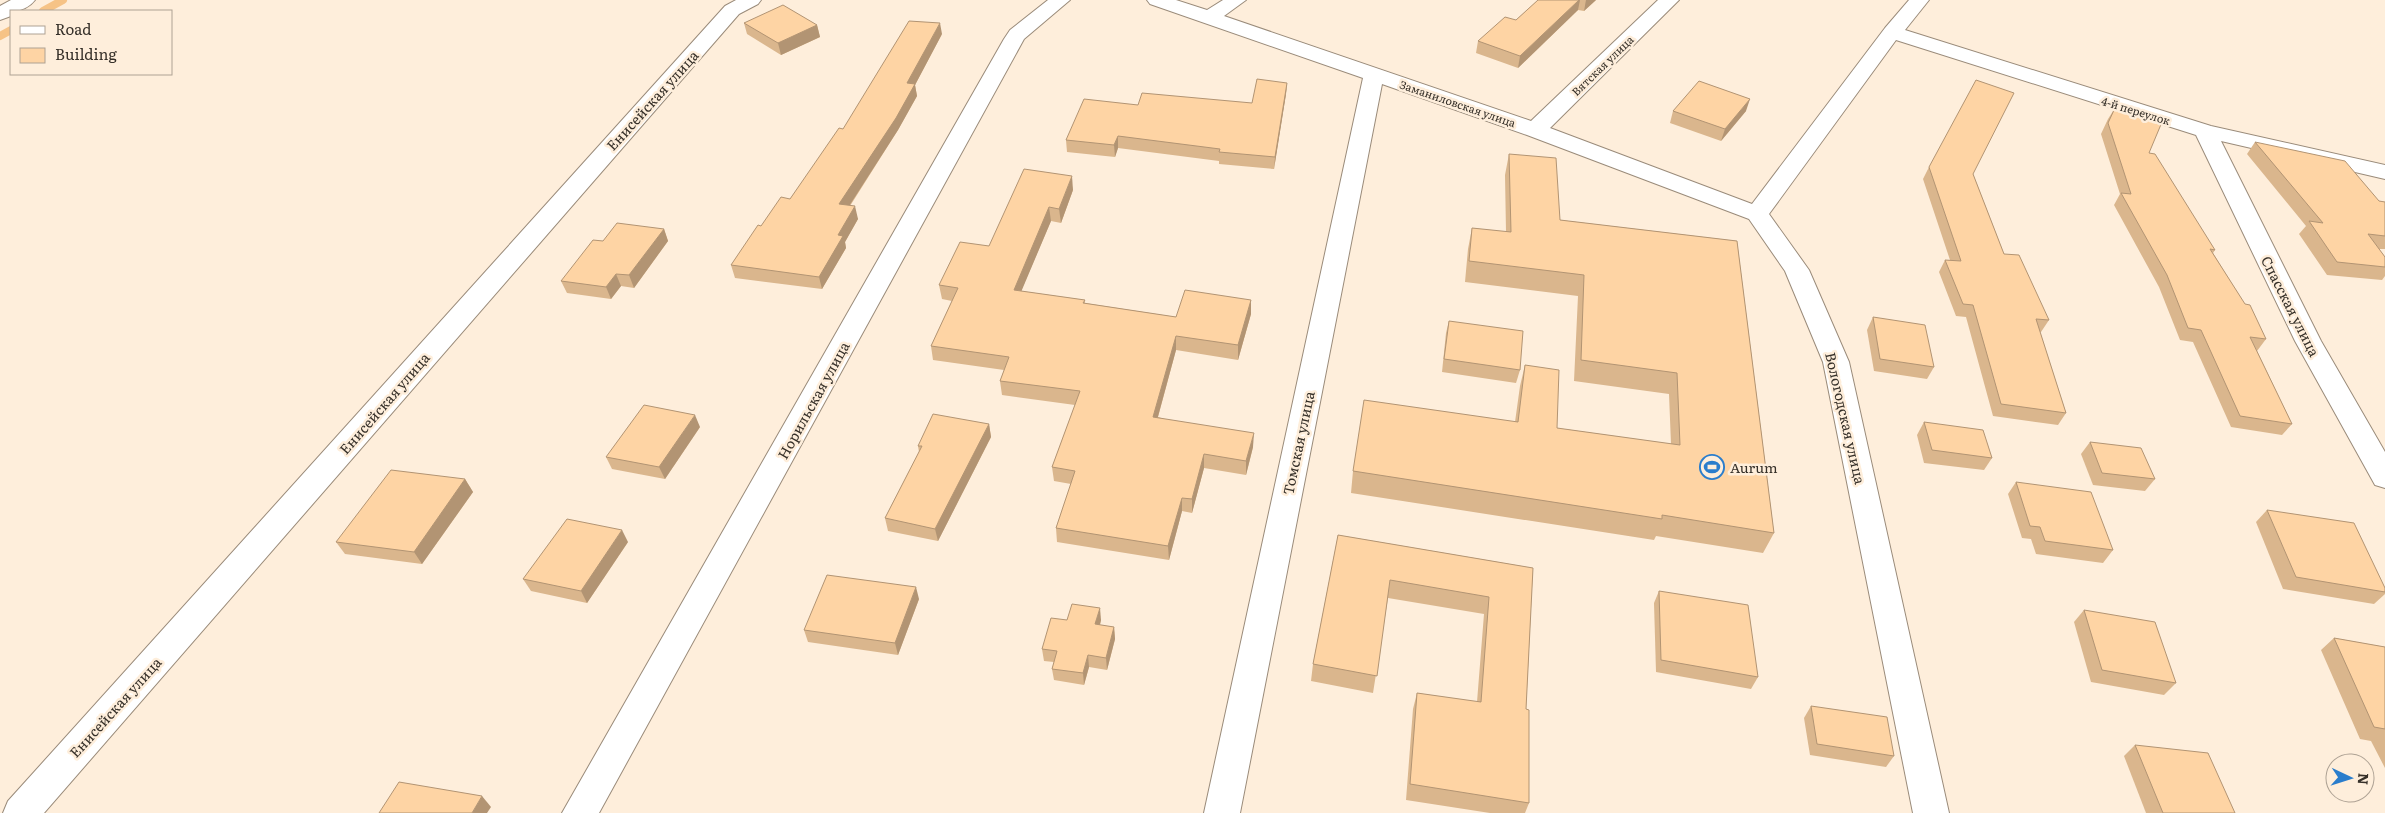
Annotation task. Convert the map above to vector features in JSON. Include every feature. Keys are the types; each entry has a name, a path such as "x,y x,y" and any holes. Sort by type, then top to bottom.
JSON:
{"street":[{"path":"0,14 25,0"},
{"name":"Енисейская улица","path":"21,813 732,10 751,0"},
{"name":"Норильская улица","path":"580,813 1014,39 1017,34 1060,0"},
{"name":"Заманиловская улица","path":"1157,0 1374,73 1535,130 1757,214"},
{"path":"1210,17 1236,0"},
{"name":"Вятская улица","path":"1535,130 1669,0"},
{"path":"1757,214 1892,32 1919,0"},
{"name":"4-й переулок","path":"1892,32 2205,131 2385,172"},
{"name":"Томская улица","path":"1222,813 1374,73"},
{"name":"Спасская улица","path":"2205,131 2308,341 2385,476"},
{"name":"Вологодская улица","path":"1757,214 1797,270 1836,362 1931,813"}],"building":[{"path":"1538,0 1579,0 1520,56 1478,41 1505,17 1516,20"},
{"path":"783,5 817,25 778,43 744,23"},
{"path":"909,21 940,23 907,83 915,84 896,118 839,204 855,206 838,235 843,236 819,277 731,265 758,225 761,226 781,197 790,199 839,128 843,129"},
{"path":"1257,79 1287,83 1275,157 1219,152 1220,149 1118,136 1114,145 1066,140 1084,99 1138,105 1142,93 1252,103"},
{"path":"1976,80 2014,93 1973,174 2004,254 2019,255 2049,320 2036,319 2066,413 2001,404 1973,305 1963,304 1945,260 1961,261 1929,167"},
{"path":"1699,81 1750,99 1725,129 1673,111"},
{"path":"2115,108 2162,122 2149,153 2155,154 2215,250 2210,249 2245,304 2250,305 2266,339 2250,337 2292,424 2240,416 2201,330 2188,328 2167,275 2121,193 2131,194 2108,123"},
{"path":"2255,142 2345,161 2379,201 2385,202 2385,236 2368,234 2385,257 2385,267 2337,262 2309,221 2323,223"},
{"path":"1509,154 1556,158 1560,220 1737,241 1774,533 1662,515 1662,519 1353,471 1364,400 1518,422 1525,365 1559,370 1557,428 1680,445 1677,373 1581,360 1584,275 1469,261 1472,228 1511,232"},
{"path":"1024,169 1072,176 1059,209 1049,207 1014,290 1085,300 1083,303 1176,317 1185,290 1251,300 1238,345 1176,336 1153,417 1254,433 1246,461 1204,454 1192,499 1182,498 1168,546 1056,528 1075,471 1052,467 1080,391 1000,381 1009,357 931,346 958,288 939,285 960,242 989,246"},
{"path":"617,223 664,229 629,275 616,274 606,287 561,281 593,240 603,241"},
{"path":"1873,317 1925,325 1934,367 1880,359"},
{"path":"1449,321 1523,331 1520,370 1444,359"},
{"path":"644,405 695,415 659,467 606,457"},
{"path":"933,414 989,424 935,529 885,518 922,446 918,446"},
{"path":"1924,422 1983,430 1992,458 1932,450"},
{"path":"2090,442 2141,448 2155,479 2102,473"},
{"path":"391,470 465,479 414,552 336,542"},
{"path":"2016,482 2091,492 2113,550 2045,541 2040,527 2030,526"},
{"path":"2267,510 2354,523 2385,588 2385,592 2296,577"},
{"path":"567,519 622,530 581,591 523,579"},
{"path":"1338,535 1533,568 1526,709 1529,710 1529,803 1410,784 1417,693 1481,702 1489,597 1390,580 1377,676 1313,664"},
{"path":"827,575 916,587 895,643 804,630"},
{"path":"1659,591 1748,605 1758,677 1661,660"},
{"path":"1072,604 1100,608 1095,624 1114,627 1106,658 1088,655 1083,673 1052,669 1057,651 1042,649 1051,618 1067,620"},
{"path":"2084,610 2155,622 2176,683 2102,670"},
{"path":"2334,638 2385,647 2385,729 2374,727"},
{"path":"1811,706 1887,717 1894,756 1817,744"},
{"path":"2135,745 2208,753 2235,813 2163,813"},
{"path":"399,782 482,796 472,813 379,813"}],"waterway":[{"path":"45,10 63,0"},
{"path":"0,36 10,31"}],"place":[{"name":"Aurum","path":"1712,467"}]}
